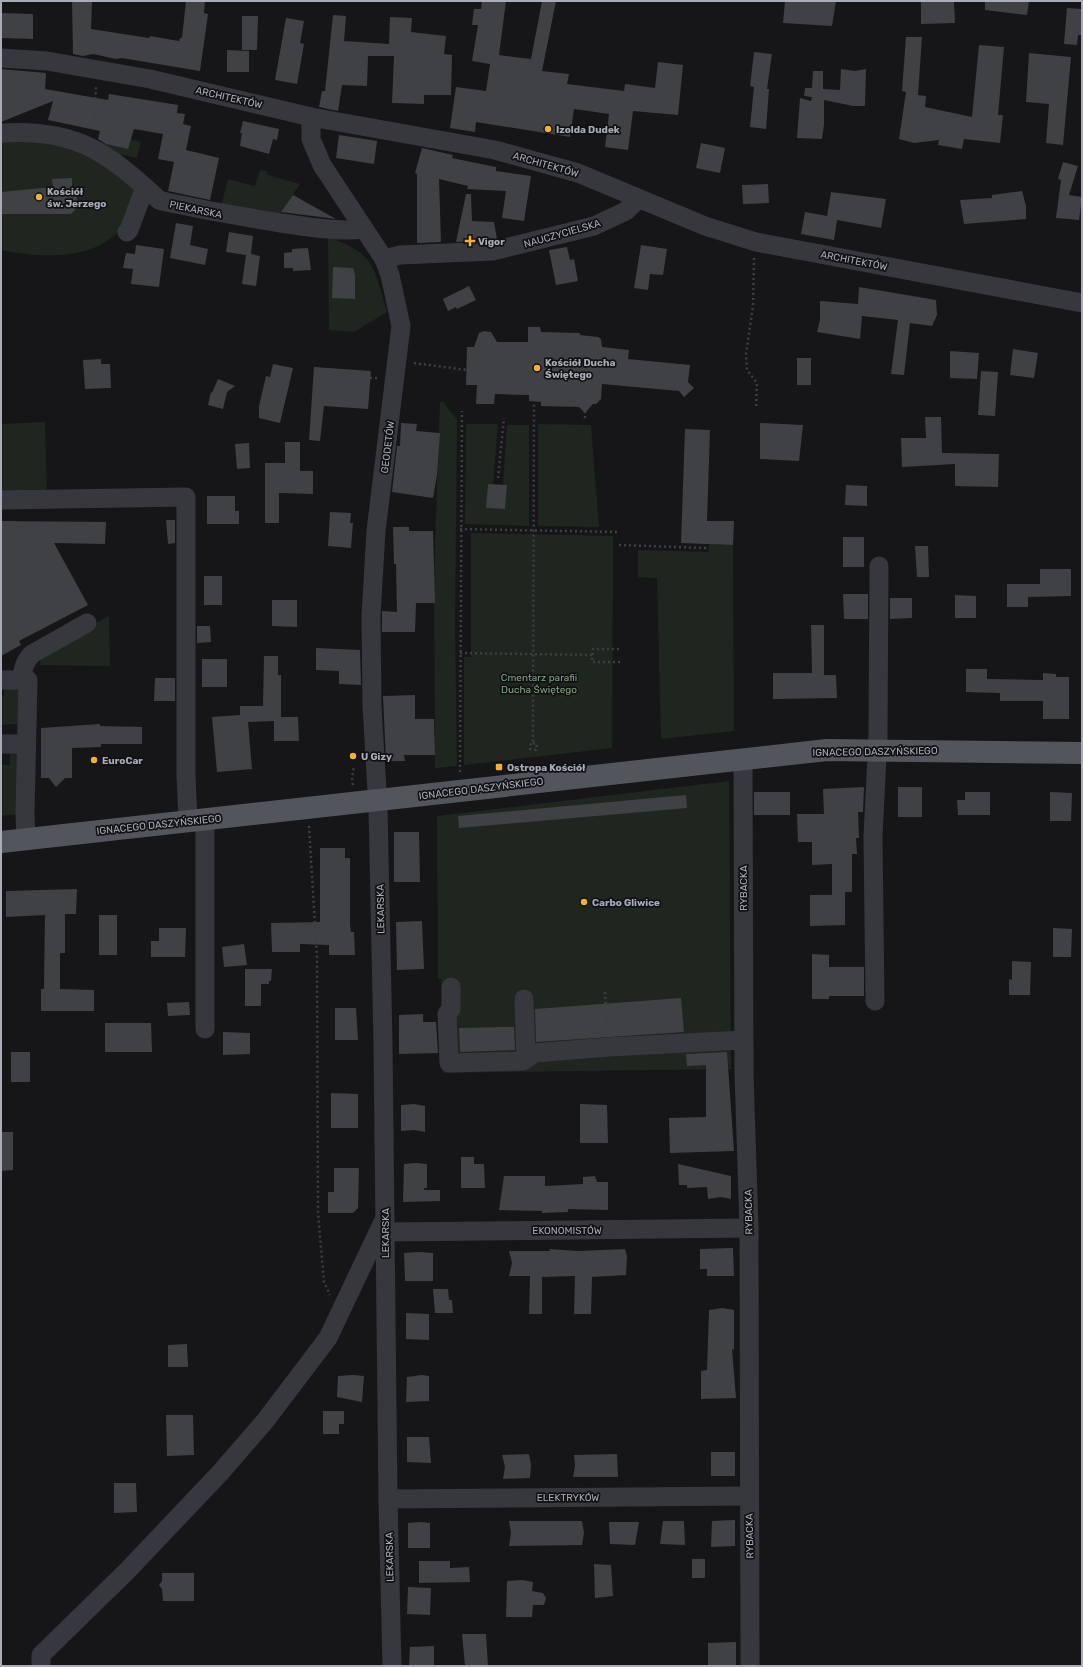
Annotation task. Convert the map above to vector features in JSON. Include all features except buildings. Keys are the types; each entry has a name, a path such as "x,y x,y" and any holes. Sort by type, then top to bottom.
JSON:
{"main road":[{"name":"IGNACEGO DASZYŃSKIEGO","path":"1,842 743,758 827,750 1082,753"}],"street":[{"name":"ARCHITEKTÓW","path":"1,58 47,61 150,79 311,117 399,132 523,157 578,173 706,226 756,242 1082,303"},
{"name":"GEODETÓW","path":"311,117 310,135 315,151 322,165 384,259 390,275 401,326 376,531 371,616 372,706 377,800"},
{"name":"PIEKARSKA","path":"1,133 30,132 59,136 75,141 108,156 159,200 166,202 222,214 336,230 364,229"},
{"path":"127,232 145,187"},
{"name":"NAUCZYCIELSKA","path":"384,259 400,254 493,251 532,242 594,226 626,211 638,199"},
{"path":"1,500 186,497 186,775 197,820 204,1029"},
{"path":"875,1000 873,837 877,750 879,566"},
{"path":"22,680 23,667 27,659 32,654 86,624"},
{"path":"1,680 28,680 26,839"},
{"path":"1,744 26,744"},
{"name":"RYBACKA","path":"743,758 744,1040 749,1228 748,1496 750,1666"},
{"name":"LEKARSKA","path":"377,800 392,1666"},
{"path":"451,987 451,1009 447,1014 449,1063 523,1061 535,1053 609,1047 744,1040"},
{"path":"524,999 526,1059"},
{"path":"40,1666 41,1655 127,1571 220,1473 265,1421 328,1338 385,1225"},
{"name":"EKONOMISTÓW","path":"385,1225 749,1228"},
{"name":"ELEKTRYKÓW","path":"388,1499 748,1496"}],"path":[{"path":"83,128 92,125 94,120 96,96 95,83"},
{"path":"756,242 753,306 746,354 747,370 757,383 756,409"},
{"path":"414,363 467,370"},
{"path":"533,743 534,402"},
{"path":"584,418 585,410"},
{"path":"460,774 460,529 462,411"},
{"path":"498,478 504,418"},
{"path":"460,529 619,532"},
{"path":"619,545 704,548 704,544"},
{"path":"620,649 593,649 592,662 620,662"},
{"path":"460,653 593,655"},
{"path":"354,766 352,778 354,788"},
{"path":"308,807 317,957 318,1213 324,1282 339,1314"},
{"path":"605,992 607,1025"}],"green space":[{"path":"114,135 141,142 137,158 117,154 98,142 112,145"},
{"path":"1,139 49,140 106,160 138,192 127,218 119,231 107,241 94,248 64,255 32,255 1,250"},
{"path":"260,170 266,171 268,175 300,184 279,215 221,207 228,179 255,186"},
{"path":"328,237 355,249 364,256 375,273 387,312 354,332 329,330"},
{"path":"440,402 444,402 457,419 455,625 457,766 435,768 434,573"},
{"path":"45,422 47,493 1,494 1,424"},
{"path":"466,424 498,424 493,484 488,484 487,508 505,509 507,485 503,485 507,425 529,425 529,526 465,524"},
{"path":"538,424 591,425 599,527 538,526"},
{"name":"Cmentarz parafii Ducha Świętego","path":"471,533 613,536 612,748 464,765 464,657 471,657"},
{"path":"709,544 733,545 734,731 661,739 657,578 638,577 638,550 708,552"},
{"path":"109,616 110,666 40,665 41,654"},
{"path":"4,686 20,691 20,721 17,724 1,725 1,696 4,696"},
{"path":"10,751 19,753 19,814 1,816 1,765 10,765"},
{"name":"Carbo Gliwice","path":"729,781 731,1069 443,1073 441,979 438,979 437,816"}],"place":[{"name":"Izolda Dudek","path":"548,129"},
{"name":"Kościół św. Jerzego","path":"39,197"},
{"name":"Vigor","path":"470,241"},
{"name":"Kościół Ducha Świętego","path":"537,368"},
{"name":"U Gizy","path":"353,756"},
{"name":"EuroCar","path":"94,760"},
{"name":"Ostropa Kościół","path":"499,767"},
{"name":"Carbo Gliwice","path":"584,902"}]}
